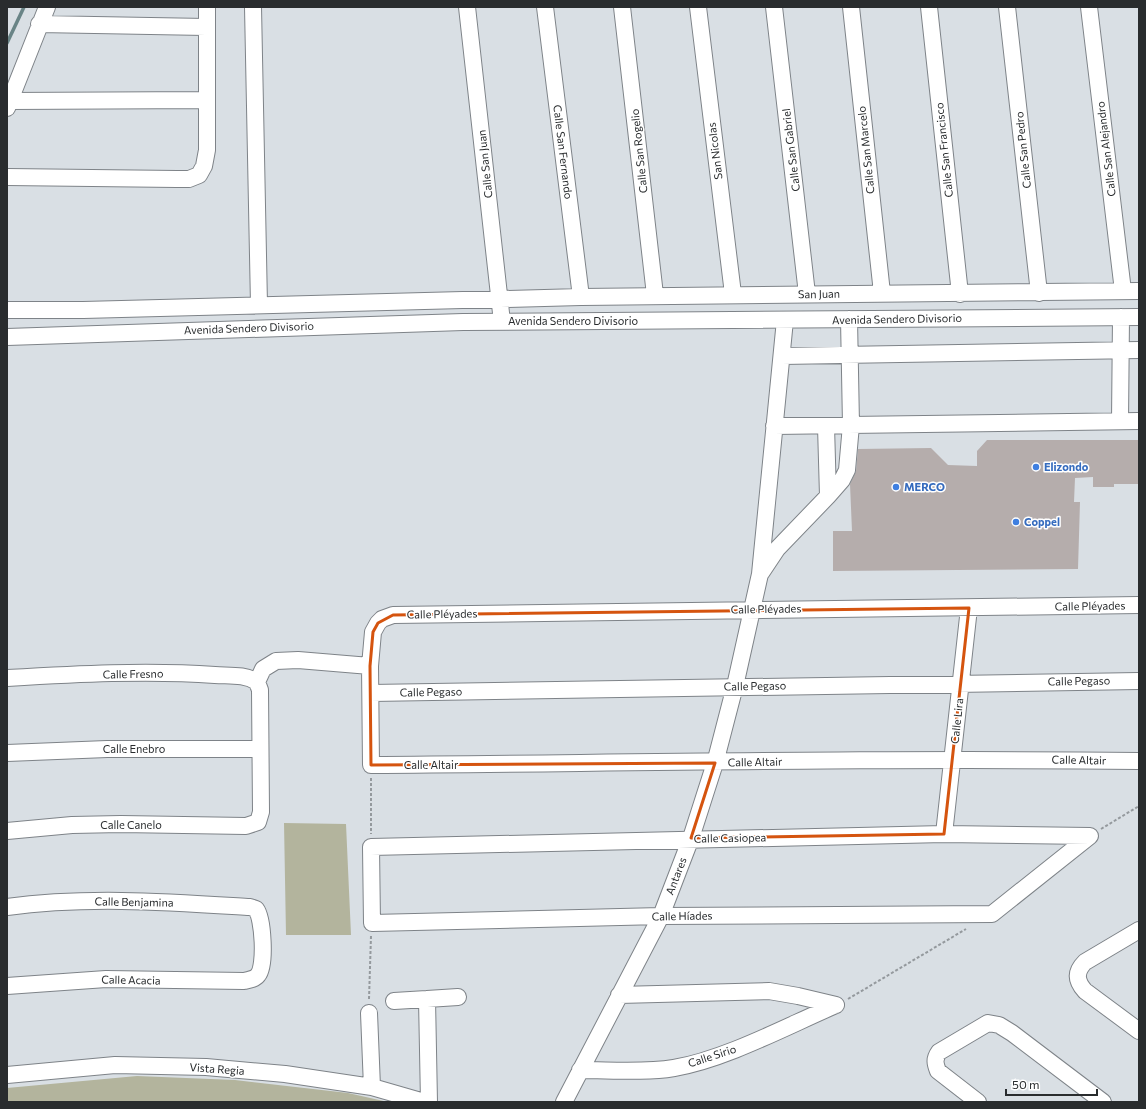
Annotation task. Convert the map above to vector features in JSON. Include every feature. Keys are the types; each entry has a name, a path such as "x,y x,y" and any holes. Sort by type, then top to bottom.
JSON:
{"street":[{"path":"47,7 8,104 206,100"},
{"path":"7,177 189,179 199,175 204,166 207,150 207,7"},
{"path":"253,7 259,305"},
{"name":"Calle San Juan","path":"467,7 502,322"},
{"name":"Calle San Fernando","path":"545,7 581,297"},
{"name":"Calle San Rogelio","path":"622,7 655,295"},
{"name":"San Nicolas","path":"698,7 733,294"},
{"name":"Calle San Gabriel","path":"774,7 807,294"},
{"name":"Calle San Marcelo","path":"851,7 882,293"},
{"name":"Calle San Francisco","path":"928,7 960,294"},
{"name":"Calle San Pedro","path":"1007,7 1039,293"},
{"name":"Calle San Alejandro","path":"1090,7 1123,291"},
{"path":"39,24 206,27"},
{"name":"San Juan","path":"499,298 733,294 960,294 1139,291"},
{"name":"Avenida Sendero Divisorio","path":"7,310 83,310 499,298"},
{"path":"1120,421 1121,317"},
{"name":"Avenida Sendero Divisorio","path":"7,337 345,325 502,322 1139,317"},
{"path":"760,574 777,549 828,496 842,480 847,470 851,425 849,319"},
{"name":"Antares","path":"564,1102 661,916 691,838 715,763 735,686 760,574 785,320"},
{"path":"782,356 1139,350"},
{"path":"774,426 1139,421"},
{"path":"826,426 828,496"},
{"name":"Calle Pléyades","path":"370,666 373,632 382,619 393,615 1139,605"},
{"name":"Calle Lira","path":"944,834 969,608"},
{"path":"260,749 260,690 257,682 263,669 276,661 298,660 370,666 372,693 371,765"},
{"name":"Calle Fresno","path":"7,678 65,675 194,673 247,677 257,682"},
{"name":"Calle Pegaso","path":"372,693 735,686 1139,681"},
{"name":"Calle Enebro","path":"7,753 107,749 260,749"},
{"name":"Calle Canelo","path":"7,831 72,825 121,824 234,827 254,824 258,822 261,812 260,749"},
{"name":"Calle Altair","path":"371,765 715,763 952,759 1139,761"},
{"name":"Calle Casiopea","path":"371,847 691,838 944,834 1090,836"},
{"name":"Calle Híades","path":"372,923 661,916 992,914 1090,836"},
{"path":"371,847 372,923"},
{"name":"Calle Benjamina","path":"7,907 30,904 145,901 250,907 256,909 259,913 261,921 262,965 259,974 254,978"},
{"path":"1139,930 1085,962 1079,968 1078,983 1085,991 1139,1032"},
{"name":"Calle Acacia","path":"7,986 106,978 218,982 244,981 254,978"},
{"path":"619,995 769,991 836,1005"},
{"path":"394,1001 458,997"},
{"path":"427,999 429,1102"},
{"name":"Calle Sirio","path":"580,1070 648,1070 674,1068 731,1050 836,1005"},
{"path":"369,1013 372,1087"},
{"path":"978,1102 938,1071 935,1057 939,1052 988,1023 1004,1028 1103,1102"},
{"name":"Vista Regia","path":"7,1075 115,1065 206,1067 284,1074 372,1087 424,1102"}],"path":[{"path":"371,765 371,847"},
{"path":"1090,836 1139,806"},
{"path":"369,1013 372,923"},
{"path":"836,1005 971,926"}],"highlighted area":[{"path":"969,608 944,834 691,838 715,763 371,765 370,666 373,632 378,623 393,615 421,614"}],"green space":[{"path":"284,823 346,824 351,935 286,935"},
{"path":"137,1076 235,1080 348,1093 388,1102 7,1102 7,1088"}],"building":[{"path":"987,440 1139,440 1139,484 1114,484 1114,487 1093,487 1093,477 1075,478 1074,502 1080,502 1078,569 833,571 833,531 852,531 850,484 856,471 858,449 931,448 948,465 977,466 977,451"}],"waterway":[{"path":"7,43 24,7"}],"place":[{"name":"Elizondo","path":"1036,467"},
{"name":"MERCO","path":"896,487"},
{"name":"Coppel","path":"1016,522"}]}
